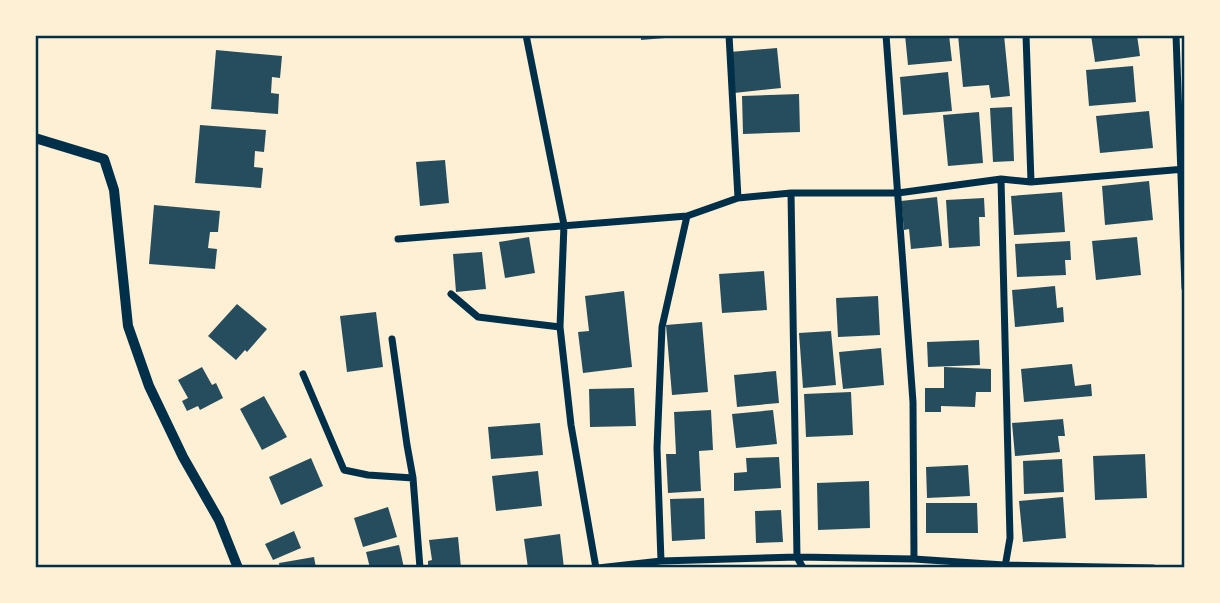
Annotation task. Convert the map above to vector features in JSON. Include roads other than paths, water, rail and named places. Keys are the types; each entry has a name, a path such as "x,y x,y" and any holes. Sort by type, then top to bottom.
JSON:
{"street":[{"path":"526,35 564,225 560,327 571,425 597,568 660,561 797,557 914,559 945,565 1153,568"},
{"path":"729,35 738,198"},
{"path":"886,35 913,402 914,559"},
{"path":"1026,35 1031,181"},
{"path":"1175,35 1183,169 1185,288"},
{"path":"35,138 104,159 114,190 128,326 149,386 183,457 219,520 238,568"},
{"path":"398,239 687,216 738,198 791,193 898,193 1001,178 1031,181 1183,169"},
{"path":"1001,178 1010,538 1004,566"},
{"path":"791,193 797,557 803,568"},
{"path":"660,561 657,448 662,327 687,216"},
{"path":"451,294 478,317 560,327"},
{"path":"392,339 413,478 420,568"},
{"path":"303,374 344,470 368,475 413,478"}]}
